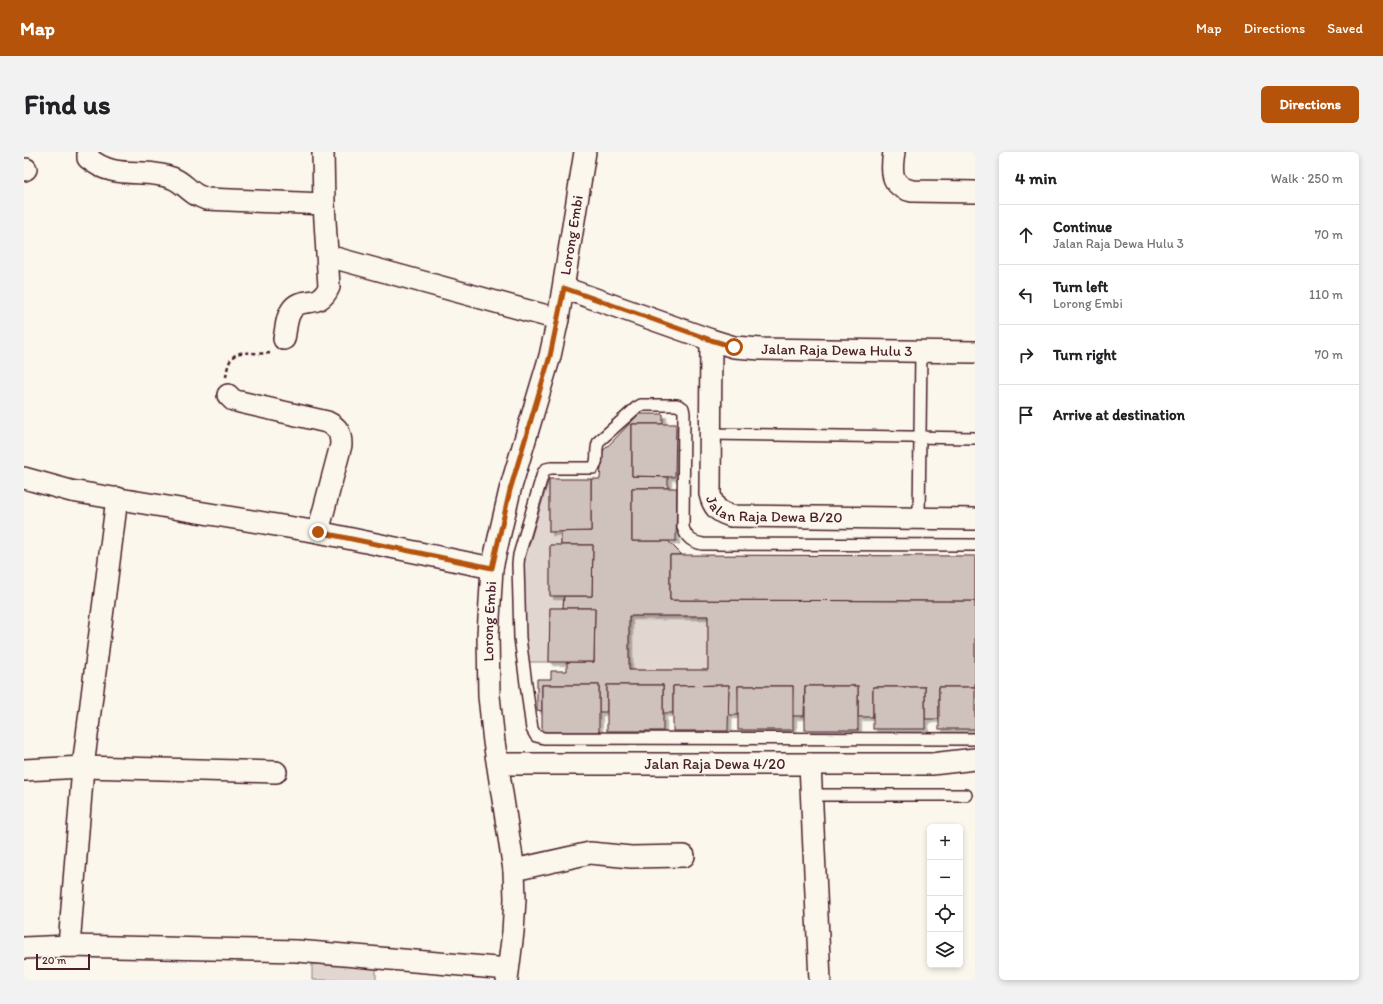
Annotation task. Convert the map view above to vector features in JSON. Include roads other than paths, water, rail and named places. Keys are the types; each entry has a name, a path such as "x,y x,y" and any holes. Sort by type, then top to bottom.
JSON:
{"street":[{"path":"88,152 88,158 96,165 107,170 160,175 172,178 186,186 196,195 206,199 324,204"},
{"path":"284,339 290,311 301,303 317,301 322,298 327,293 329,287 324,204 323,152"},
{"path":"894,152 892,166 893,176 897,185 903,189 912,191 975,192"},
{"name":"Lorong Embi","path":"507,974 513,932 515,900 514,870 489,696 488,635 492,568 510,490 550,356 558,319 564,288 580,153"},
{"path":"328,256 558,319"},
{"name":"Jalan Raja Dewa Hulu 3","path":"564,288 734,347 975,352"},
{"name":"Jalan Raja Dewa B/20","path":"711,340 710,494 712,503 716,509 731,516 975,519"},
{"path":"228,395 234,400 240,402 327,422 334,425 339,431 341,445 318,532"},
{"path":"24,478 56,487 318,532 492,568"},
{"path":"69,946 83,767 117,498"},
{"name":"Jalan Raja Dewa 4/20","path":"498,764 932,764 975,759"},
{"path":"810,764 820,980"},
{"name":"Jalan Raja Dewa 4/20","path":"932,764 975,770"},
{"path":"24,770 83,767 276,772"},
{"path":"514,870 590,853 631,857 684,856"},
{"path":"24,948 69,946 297,951 507,974"}],"lane":[{"path":"919,518 921,351"},
{"path":"975,545 696,543 685,535 683,527 683,408 677,405 641,405 599,441 597,446 596,463 593,468 551,468 546,469 543,472 519,555 518,573 520,638 532,729 536,736 544,738 975,739"},
{"path":"710,434 975,438"},
{"path":"812,795 966,795"}]}
